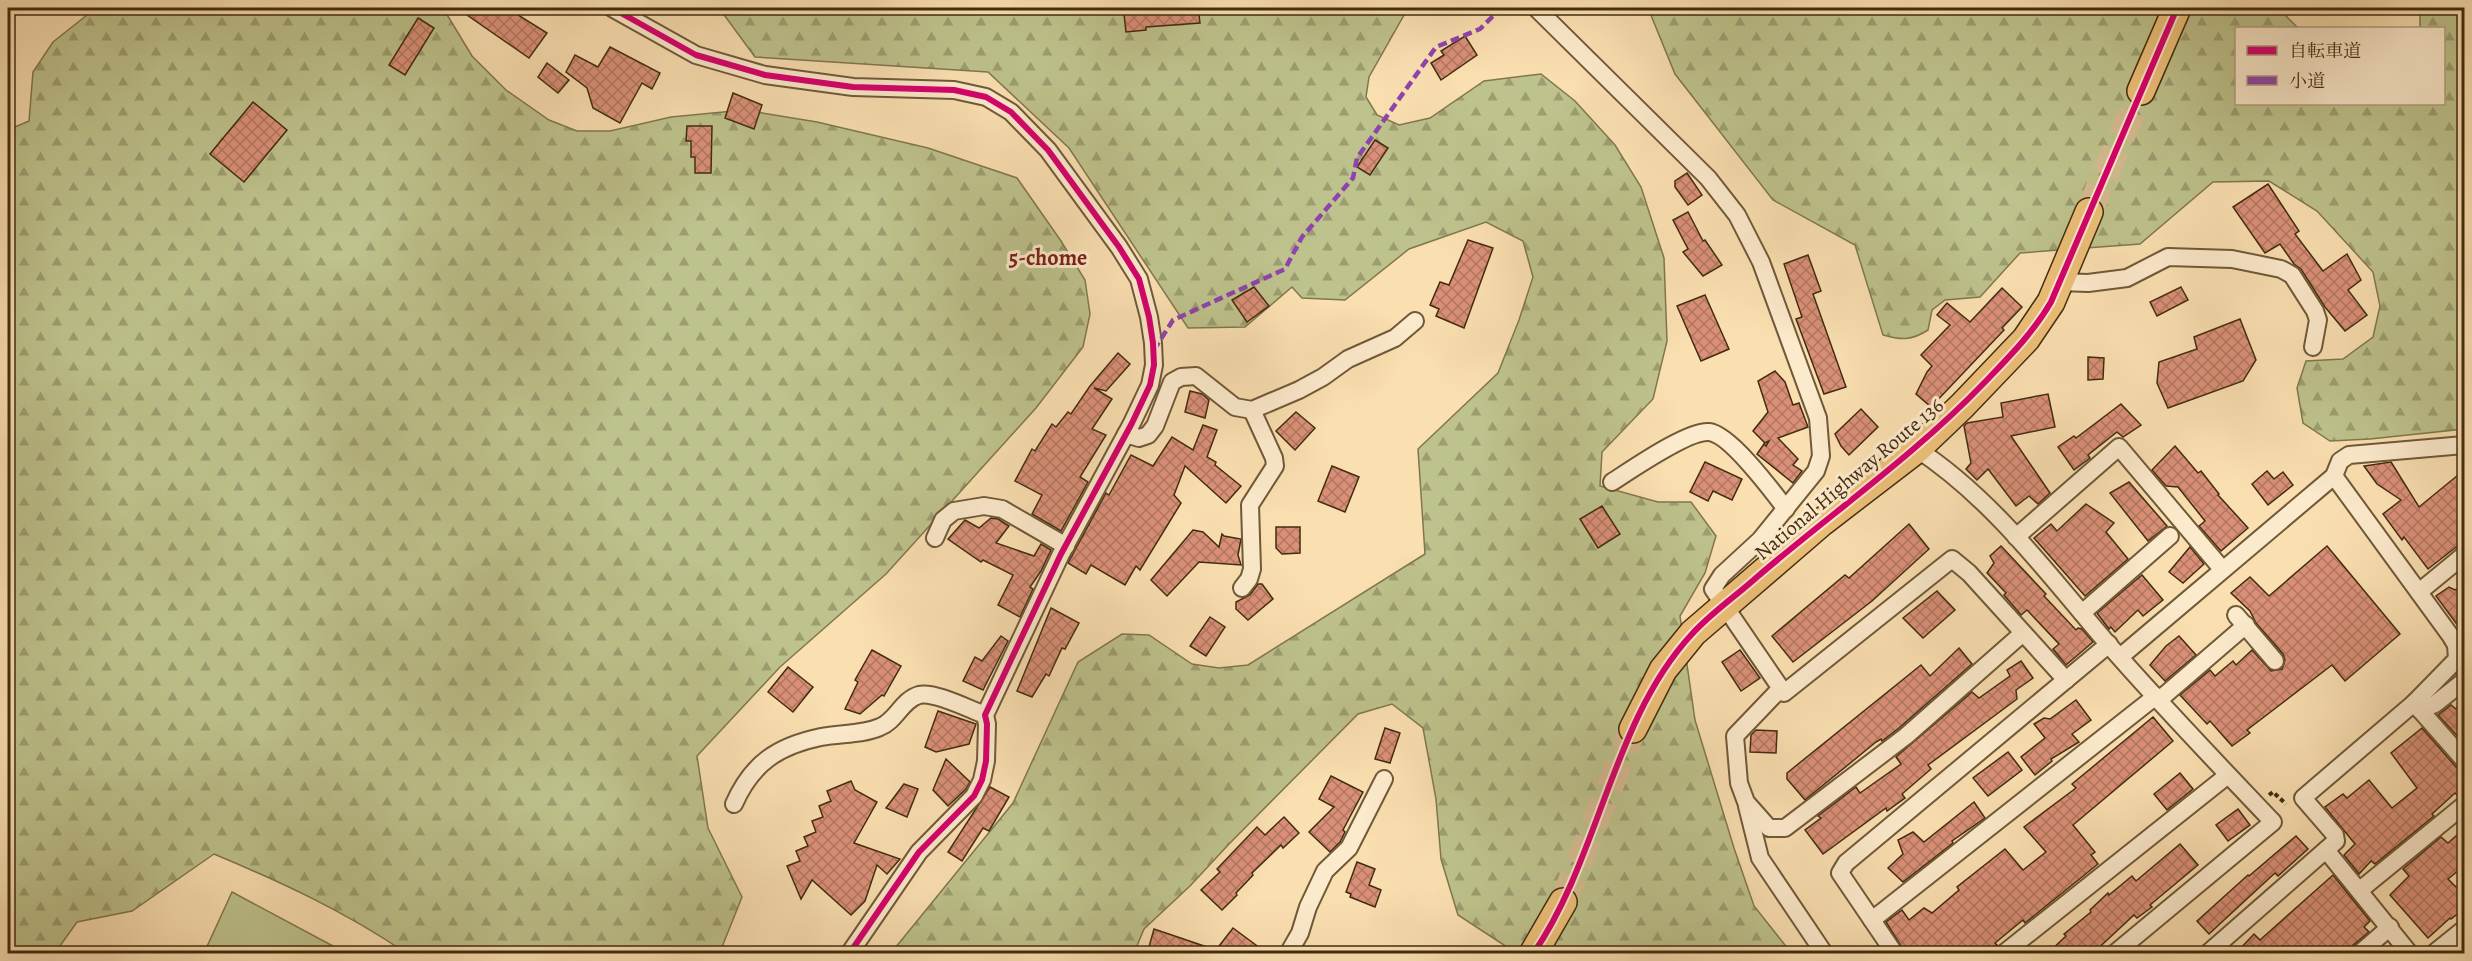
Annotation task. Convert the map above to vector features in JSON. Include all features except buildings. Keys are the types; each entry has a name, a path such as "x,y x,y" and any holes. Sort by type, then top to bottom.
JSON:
{"highway":[{"path":"2141,91 2177,8"},
{"name":"National Highway Route 136","path":"1634,729 1663,670 1693,633 1822,522 1917,449 2026,339 2045,312 2060,282 2089,212"},
{"path":"1533,954 1563,902"}],"street":[{"path":"612,8 696,55 765,75 854,87 954,90 986,97 1011,112 1048,150 1119,247 1139,279 1149,317 1154,365 1150,385 1065,546 985,715 987,724 986,761 982,780 974,796 919,852 849,954"},
{"path":"1536,8 1708,178 1737,215 1761,262 1818,418 1821,456 1816,471 1760,540 1722,575 1713,589 1784,693 1952,559 1969,573 2066,680"},
{"path":"2060,282 2088,283 2127,278 2168,257 2232,259 2281,269 2292,275 2315,311 2318,320 2313,347"},
{"path":"1126,434 1139,438 1148,435 1155,426 1172,382 1181,377 1196,376 1234,407 1252,410 1299,390 1323,377 1348,359 1395,338 1415,321"},
{"path":"1242,588 1249,579 1252,569 1250,505 1275,466 1274,458 1252,410"},
{"path":"1612,482 1667,448 1702,433 1711,432 1725,441 1750,465 1786,509"},
{"path":"1895,954 1840,873 1846,863 2066,680 2114,650 2222,569 2334,477 2340,461 2349,455 2464,445"},
{"path":"2016,537 2119,447 2222,569"},
{"path":"1917,449 1943,466 1973,492 2016,537 2157,698 2273,822 2114,954"},
{"path":"2207,954 2336,841 2335,835 2303,798 2417,706 2457,659 2456,645 2334,477"},
{"path":"935,538 943,520 954,511 984,506 1002,509 1065,546"},
{"path":"2082,613 2170,536"},
{"path":"2419,592 2464,555"},
{"path":"1872,920 2157,698 2241,620 2275,661"},
{"path":"1746,802 1769,828 1785,828 1906,736 2023,633"},
{"path":"2417,706 2434,704 2464,681"},
{"path":"1781,688 1735,736 1740,783 1760,858 1824,953"},
{"path":"734,804 743,784 754,769 778,751 821,737 850,734 881,727 909,699 920,695 933,696 985,715"},
{"path":"2417,706 2464,760"},
{"path":"2003,954 2228,775"},
{"path":"1288,954 1300,933 1308,907 1324,871 1349,848 1384,779"},
{"path":"2360,890 2464,805"},
{"path":"2326,850 2410,954"},
{"path":"2360,954 2390,927"},
{"path":"2433,954 2464,929"}],"green space":[{"path":"96,8 443,8 472,56 506,90 549,120 577,131 610,131 671,117 744,110 817,122 928,148 1017,178 1061,241 1085,280 1090,314 1083,347 1036,408 886,574 780,667 697,756 708,828 742,897 722,947 712,953 406,953 360,924 313,899 214,854 132,911 77,922 55,953 8,953 8,130 29,121 33,72 53,42"},
{"path":"719,8 1408,8 1369,77 1366,97 1377,115 1399,125 1430,118 1484,81 1541,74 1575,101 1615,145 1641,187 1664,258 1667,341 1653,399 1602,452 1600,486 1658,502 1691,502 1716,536 1705,573 1680,616 1695,720 1754,906 1790,953 1516,953 1458,915 1441,859 1436,799 1423,728 1392,704 1358,714 1190,886 1144,929 1134,953 891,953 1013,803 1078,662 1122,634 1149,635 1192,664 1219,668 1248,665 1425,554 1418,449 1498,373 1533,277 1523,241 1486,222 1409,249 1345,300 1302,298 1292,287 1245,327 1188,328 1069,148 988,72 755,57"},
{"path":"1648,8 2278,8 2297,27 2235,27 2235,105 2445,105 2445,27 2420,27 2420,8 2464,8 2464,429 2330,441 2303,423 2297,388 2306,361 2343,359 2373,337 2380,306 2373,272 2317,211 2269,181 2213,182 2140,244 2020,253 1980,297 1945,300 1932,310 1928,330 1906,338 1883,335 1855,245 1773,200 1675,74"},
{"path":"232,892 346,953 204,953"}],"tunnel":[{"path":"2089,212 2141,91"},
{"path":"1563,902 1633,729"}],"marked path":[{"path":"1154,350 1173,320 1285,269 1302,237 1353,178 1357,158 1436,47 1480,29 1501,8"}],"cycle path":[{"path":"612,8 696,55 765,75 853,87 954,90 986,97 1011,112 1048,150 1119,247 1139,279 1149,317 1154,365 1150,385 1061,554 985,715 987,724 986,761 982,780 974,796 919,852 849,954"},
{"path":"1533,954 1556,916 1575,875 1624,747 1643,707 1665,668 1692,634 1715,612 1931,434 2003,363 2044,313 2051,302 2177,8"}],"district":[{"name":"5-chome","path":"1048,258"}]}
